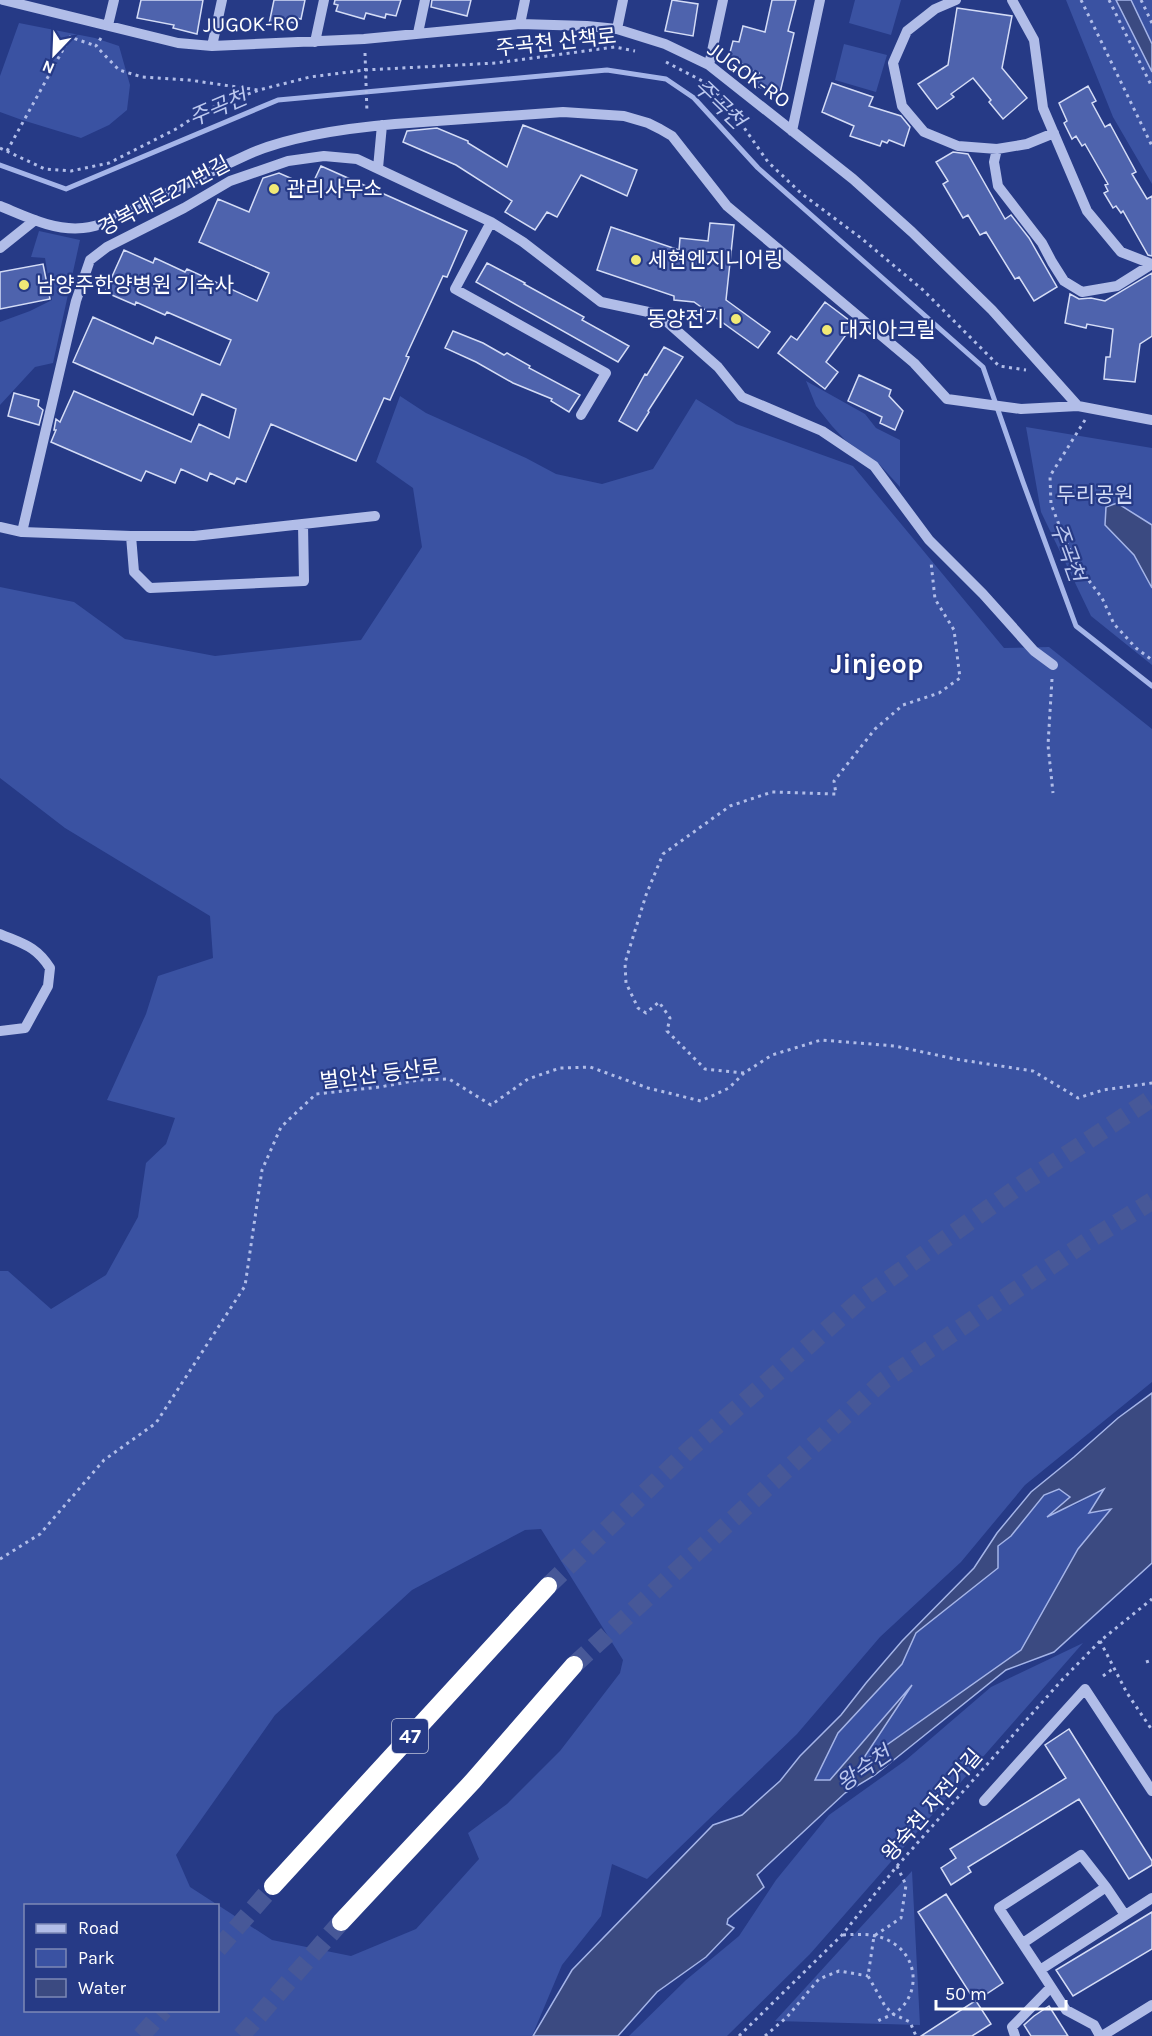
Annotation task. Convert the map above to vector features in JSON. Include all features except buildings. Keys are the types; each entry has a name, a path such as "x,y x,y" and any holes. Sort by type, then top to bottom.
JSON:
{"highway":[{"name":"47","path":"273,1886 548,1586"},
{"path":"340,1922 473,1781 574,1665"}],"street":[{"name":"JUGOK-RO","path":"3,0 178,43 212,46 315,42 520,24 617,28 665,44 709,65 853,179 912,232 992,310 1052,374 1078,406"},
{"path":"108,26 114,0"},
{"path":"212,46 222,0"},
{"path":"315,42 324,0"},
{"path":"418,33 425,0"},
{"path":"520,24 525,0"},
{"path":"617,28 623,0"},
{"path":"709,65 723,0"},
{"path":"792,131 820,0"},
{"path":"956,0 935,9 907,31 893,63 902,106 924,132 958,146 997,149 1027,144 1054,133"},
{"path":"997,149 994,162 998,186 1042,243 1065,281 1082,292 1117,286 1152,264 1121,252 1087,211 1043,108 1034,39 1012,0"},
{"path":"0,206 57,228 96,226 250,154 290,141 367,126 563,112 624,116 648,123 672,136 727,206 914,363 947,399 1021,409 1078,406 1152,420"},
{"path":"378,168 382,125"},
{"name":"경복대로271번길","path":"22,532 76,301 90,260 107,247 184,208 230,181 288,161 324,156 357,159 491,222 523,242 601,302 658,314 718,367 742,397 822,431 874,466 928,540 983,594 1034,651 1053,665"},
{"path":"0,248 35,220"},
{"path":"491,222 455,289 606,373 581,415"},
{"path":"0,527 22,532 194,536 375,516"},
{"path":"131,536 134,572 150,588 304,581 303,524"},
{"path":"0,934 41,954 50,968 48,986 25,1028 0,1031"},
{"path":"984,1801 1085,1689 1152,1791"},
{"path":"1125,1916 1081,1855 999,1908 1066,2010 1094,2025 1101,2036 1152,2005"},
{"path":"1023,1943 1106,1887"},
{"path":"1040,1970 1152,1898"},
{"path":"1015,2036 1012,2027 1051,1987"}],"path":[{"path":"1081,0 1152,146"},
{"path":"1109,0 1152,87"},
{"path":"1141,0 1152,23"},
{"path":"96,46 108,26"},
{"path":"7,151 70,37 96,46 119,70 142,77 189,80 259,90"},
{"name":"주곡천 산책로","path":"0,148 45,169 71,171 109,163 178,128 203,111 259,90 310,76 365,70 496,63 615,47 642,52"},
{"path":"661,59 710,85 731,109 768,162 802,194 861,238 923,290 999,366 1052,374"},
{"path":"365,70 367,126"},
{"path":"1092,408 1050,476 1051,504 1078,566 1102,598 1114,624 1136,648 1152,660"},
{"path":"928,540 935,599 954,630 960,678 939,693 903,705 875,729 834,781 836,794 772,792 730,806 663,854 646,895 625,963 626,983 638,1008 646,1013 659,1002 670,1018 667,1031 705,1069 744,1073 772,1054 821,1040 895,1046 955,1059 1033,1071 1078,1098 1103,1090 1152,1083"},
{"path":"1053,665 1048,745 1053,793"},
{"name":"벌안산 등산로","path":"0,1559 40,1534 104,1460 156,1423 245,1286 261,1170 281,1127 316,1094 419,1080 449,1079 491,1105 528,1079 560,1068 590,1066 648,1088 701,1101 729,1088 744,1073"},
{"name":"왕숙천 자전거길","path":"740,2036 842,1935 897,1866 1061,1681 1100,1641 1152,1599"},
{"path":"1100,1641 1127,1693 1152,1731"},
{"path":"1146,1662 1152,1660"},
{"path":"1103,1676 1114,1668"},
{"path":"897,1866 906,1885 902,1918 874,1936 868,1976 885,2006 893,2014 910,2022 916,2036"},
{"path":"842,1935 874,1936 893,1943 908,1957 913,1971 914,1986 907,2001 893,2014 878,2021"},
{"path":"765,2036 787,2016 819,1979 838,1971 868,1976"}],"green space":[{"path":"855,0 901,0 891,35 849,23"},
{"path":"1066,0 1152,0 1152,184 1113,117"},
{"path":"19,23 95,38 119,46 130,85 127,110 109,125 81,138 0,112 0,76"},
{"path":"844,44 887,55 876,92 835,80"},
{"path":"39,231 80,240 53,363 35,367 0,405 0,322 52,300 45,258 31,257"},
{"path":"806,381 865,414 876,428 900,440 900,487 880,465 845,440 832,426 816,406"},
{"path":"400,396 426,413 556,474 602,484 653,469 696,399 736,424 853,466 1004,648 1049,647 1152,729 1152,1382 1025,1485 961,1562 880,1637 797,1734 647,1879 612,1864 601,1916 562,1965 532,2036 0,2036 0,1271 8,1271 51,1309 106,1275 138,1217 146,1163 166,1144 175,1118 107,1100 146,1014 158,976 213,958 210,916 65,828 0,778 0,587 74,602 125,639 215,656 361,640 422,547 413,488 376,462","holes":["541,1529 623,1660 620,1673 560,1751 507,1804 468,1833 479,1859 416,1929 351,1956 272,1940 219,1906 219,2012 24,2012 24,1904 216,1904 190,1887 176,1855 275,1715 412,1590 525,1530"]},
{"name":"두리공원","path":"1026,427 1152,448 1152,665 1091,616 1041,512"},
{"path":"1105,1488 1090,1513 1112,1508 1078,1549 1021,1650 864,1761 907,1691 830,1780 814,1780 838,1733 902,1664 916,1633 998,1568 998,1546 1011,1536 1044,1495 1059,1489 1070,1497 1049,1515 1077,1504"},
{"path":"1083,1643 810,1954 727,2036 629,2036 686,1980 739,1936 776,1880 829,1815 906,1760 991,1687"},
{"path":"912,1871 920,2025 775,2021"}],"water":[{"path":"1116,0 1131,0 1152,44 1152,72"},
{"path":"1117,503 1152,525 1152,588 1134,555 1105,525 1106,507"},
{"name":"왕숙천","path":"1152,1393 1152,1563 1054,1652 1006,1670 875,1775 845,1793 757,1875 764,1887 728,1919 727,1924 734,1928 706,1957 657,1992 618,2036 533,2036 572,1970 713,1825 742,1815 780,1781 800,1756 841,1715 902,1641 974,1568 997,1533 1031,1492 1118,1418","holes":["1059,1489 1070,1497 1047,1517 1104,1489 1089,1513 1111,1509 1078,1549 1021,1650 864,1761 865,1756 912,1685 830,1780 815,1780 838,1733 902,1664 916,1633 998,1568 998,1546 1011,1536 1044,1495"]}],"waterway":[{"name":"주곡천","path":"0,165 66,189 278,100 607,70 666,79 694,98 758,168 983,367 1076,626 1152,686"}],"tunnel":[{"path":"548,1586 689,1450 864,1297 1025,1182 1152,1098"},
{"path":"574,1665 883,1381 1086,1242 1152,1201"},
{"path":"219,1948 273,1886"},
{"path":"241,2036 341,1922"},
{"path":"141,2036 162,2012"}],"place":[{"name":"관리사무소","path":"274,189"},
{"name":"세현엔지니어링","path":"636,260"},
{"name":"남양주한양병원 기숙사","path":"24,285"},
{"name":"동양전기","path":"736,319"},
{"name":"대지아크릴","path":"827,330"}],"district":[{"name":"Jinjeop","path":"877,664"}]}
